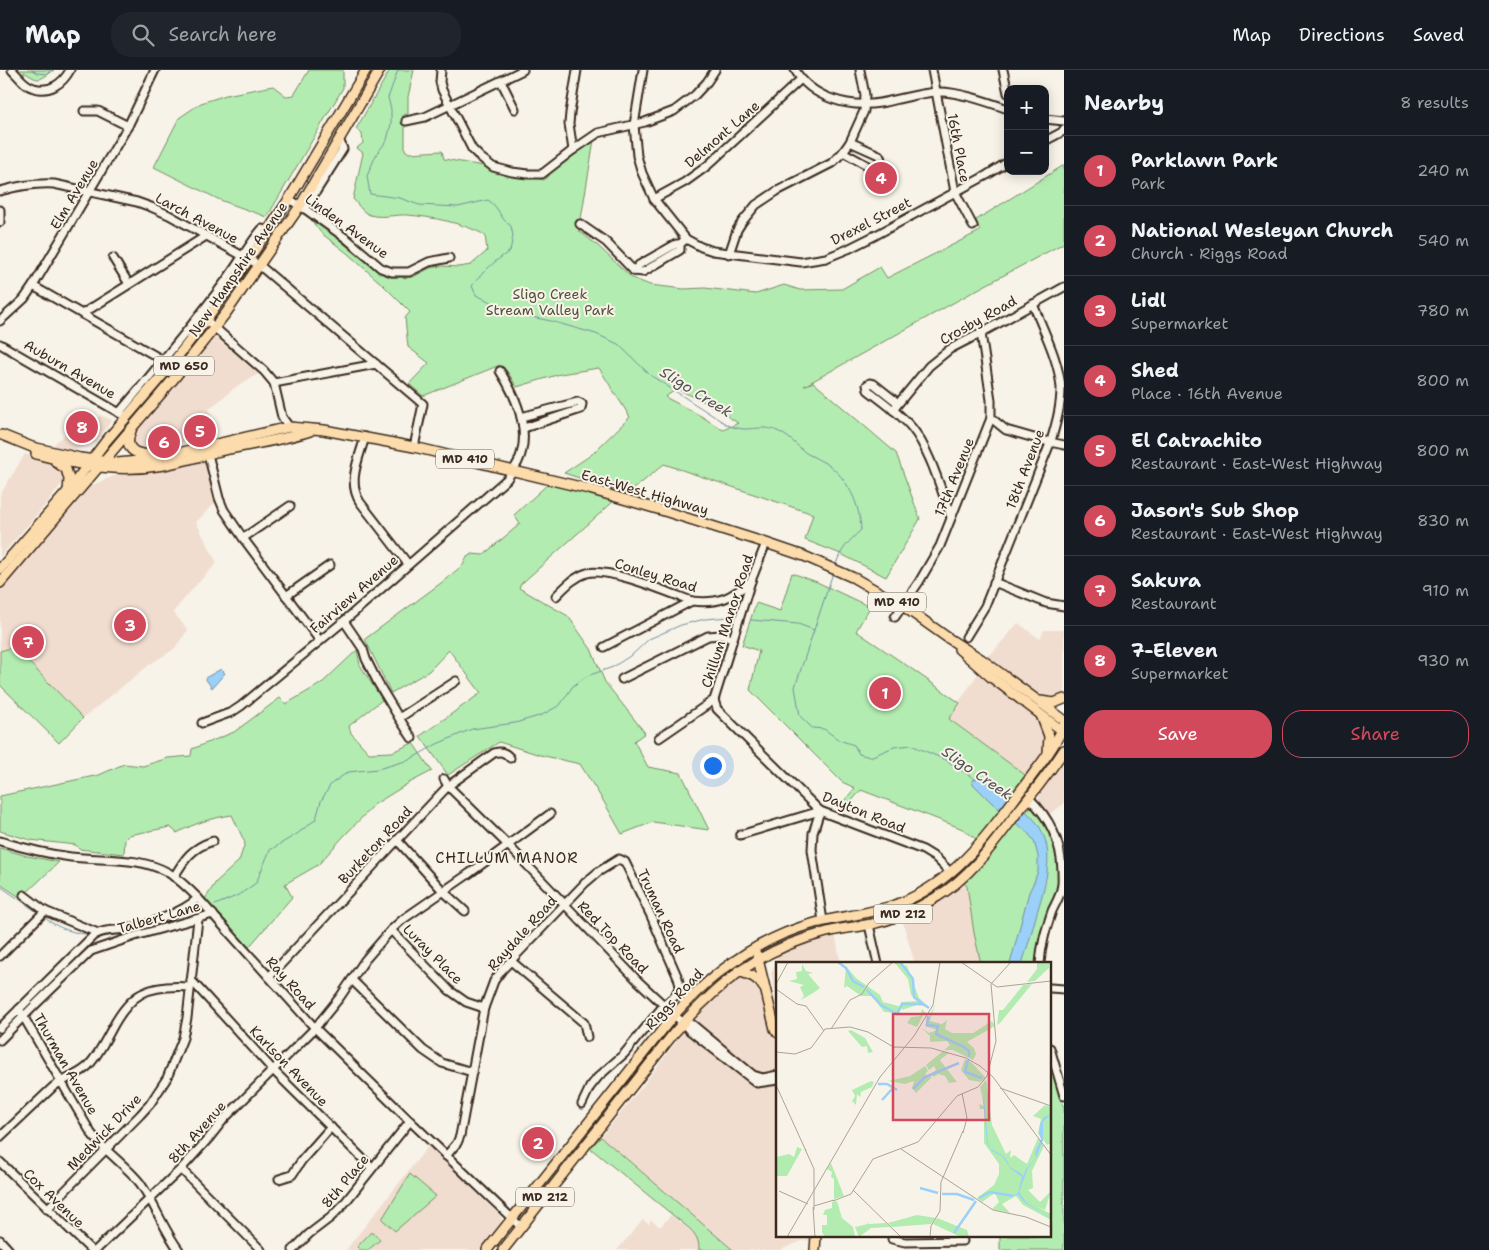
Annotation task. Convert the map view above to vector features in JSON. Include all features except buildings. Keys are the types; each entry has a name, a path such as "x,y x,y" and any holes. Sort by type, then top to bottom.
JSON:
{"main road":[{"name":"New Hampshire Avenue","path":"0,569 68,491 123,415 167,362 206,320 246,258 268,231 289,199 366,70"},
{"name":"New Hampshire Avenue","path":"0,584 214,328 302,208 339,139 380,70"},
{"path":"133,426 128,443 134,452 174,454"},
{"name":"East-West Highway","path":"101,464 138,462 289,427 335,432 414,447 589,489 766,543 842,572 903,606 1040,701 1064,720"},
{"name":"East-West Highway","path":"89,463 132,468 163,465 312,430"},
{"name":"MD 410","path":"1,435 32,447 89,463"},
{"name":"MD 410","path":"1,435 18,447 30,452 89,463"},
{"path":"30,452 64,466 68,476 68,491"},
{"name":"East-West Highway","path":"948,638 991,677 1041,715 1063,729"},
{"path":"1040,701 1054,703 1064,699"},
{"path":"1041,715 1049,736 1047,756"},
{"name":"Riggs Road","path":"487,1250 674,1015 707,981 736,959 758,946 790,932 823,921 900,904 951,873 968,858 1015,799 1047,756 1063,729"},
{"name":"Riggs Road","path":"503,1250 683,1023 716,988 738,971 761,957 792,942 837,930 885,921 916,908 946,891 975,866 1061,758 1064,750"},
{"path":"758,946 776,1010"},
{"path":"761,957 766,992 776,1030"},
{"path":"738,971 752,975 760,982 766,992"}],"street":[{"path":"12,70 33,88 47,89 64,80 70,70"},
{"name":"Elm Avenue","path":"0,320 24,299 33,286 128,126 154,70"},
{"path":"441,70 440,82 442,90 472,149 493,167 528,174 542,174 598,133 656,119 683,106 700,90 715,70"},
{"path":"406,121 425,117 522,70"},
{"path":"573,150 570,119 577,70"},
{"path":"580,224 606,242 634,271 647,261 683,241 654,199 639,166 634,125 642,70"},
{"path":"795,70 810,88 828,98 845,103 877,103 936,92 963,96 1004,107"},
{"path":"729,254 737,230 756,205 777,191 832,163 843,152 850,142 864,110 865,95 860,70"},
{"name":"16th Place","path":"932,70 955,192 974,226"},
{"path":"1003,70 1006,85"},
{"name":"Delmont Lane","path":"654,199 685,182 707,166 801,79"},
{"path":"501,81 515,109"},
{"path":"84,111 98,110 128,126"},
{"path":"1049,119 1064,120"},
{"path":"1049,140 1064,129"},
{"path":"843,152 872,168 875,168 880,162 879,155 850,142"},
{"name":"Drexel Street","path":"683,241 706,250 729,254 801,262 820,259 848,249 1004,164"},
{"name":"Larch Avenue","path":"0,192 22,185 54,184 151,206 260,265 423,404 414,447"},
{"name":"Linden Avenue","path":"289,199 347,239 381,268 392,272 409,272 429,262 450,258"},
{"path":"0,210 0,222"},
{"path":"82,314 206,236"},
{"path":"113,258 130,284"},
{"path":"167,362 221,287 246,258"},
{"path":"33,286 180,371"},
{"name":"Crosby Road","path":"893,410 924,372 942,354 958,343 981,333 1064,287"},
{"name":"18th Avenue","path":"966,637 982,611 1051,442 1058,415 1060,382 1056,362 1033,304"},
{"path":"206,320 264,371 274,383 282,417 289,427"},
{"name":"17th Avenue","path":"895,617 935,555 991,418 991,400 981,333"},
{"name":"Auburn Avenue","path":"0,344 123,415"},
{"path":"274,383 376,364"},
{"path":"500,371 512,390 524,428 521,454 512,471"},
{"path":"898,403 874,384 867,385 868,390 911,427 920,440 951,516"},
{"path":"521,417 578,402 582,404 581,409 524,428"},
{"path":"991,418 1006,430 1064,445"},
{"path":"365,437 354,473 356,493 360,502 408,564"},
{"path":"208,454 221,503 243,538 320,641"},
{"name":"Fairview Avenue","path":"202,723 238,708 344,621 499,486 512,471"},
{"path":"243,538 290,506"},
{"name":"Chillum Manor Road","path":"659,738 714,700 751,581 766,543"},
{"path":"286,596 330,564"},
{"name":"Conley Road","path":"556,596 575,578 586,574 602,572 614,574 692,601 709,602 724,600 740,591 751,581"},
{"path":"994,582 1039,601 1064,606"},
{"path":"604,647 692,601"},
{"path":"344,621 412,738"},
{"path":"622,679 708,636 721,635 732,639"},
{"path":"399,718 456,681"},
{"name":"Dayton Road","path":"714,700 717,709 820,811 928,852 951,873"},
{"name":"Burketon Road","path":"269,977 397,840 446,782 494,752 505,753 510,758"},
{"name":"Red Top Road","path":"446,782 638,981 683,1023"},
{"path":"1029,798 1042,811 1054,830 1063,860 1063,888 1044,932 1040,962"},
{"path":"740,835 820,811"},
{"path":"820,811 815,823 812,843 823,921"},
{"path":"315,1028 365,960 391,930 550,814"},
{"path":"397,840 443,891 465,911"},
{"name":"Ray Road","path":"0,841 18,847 65,856 138,862 155,867 174,877 213,914 315,1028 521,1227"},
{"path":"174,877 187,856 196,849 213,841"},
{"name":"Truman Road","path":"615,860 619,858 623,860 638,887 680,983 677,993 664,1006"},
{"name":"Raydale Road","path":"446,1156 457,1143 460,1136 484,1008 497,975 590,878 615,860"},
{"name":"Talbert Lane","path":"24,896 45,911 99,933 130,928 162,918 180,910 198,898"},
{"path":"0,956 45,911"},
{"name":"Talbert Lane","path":"106,945 213,914"},
{"name":"Medwick Drive","path":"47,1209 150,1104 167,1078 183,1038 198,919"},
{"path":"869,925 878,962"},
{"name":"Luray Place","path":"391,930 449,990 466,1002 484,1008"},
{"path":"99,933 100,943 106,945"},
{"path":"99,933 105,939 106,945"},
{"path":"0,1028 99,933"},
{"path":"0,1040 91,951 106,945"},
{"path":"511,961 584,1023 587,1037"},
{"path":"352,980 423,1050 442,1063 472,1072"},
{"path":"0,1138 27,1110 62,1081 77,1074 89,1065 118,1016 130,1001 147,991 191,983"},
{"name":"Karlson Avenue","path":"191,983 272,1070 372,1168"},
{"path":"582,1104 598,1077 624,1054 664,1006"},
{"name":"Thurman Avenue","path":"19,1009 91,1133 132,1174 150,1198 164,1228 179,1250"},
{"path":"683,1023 693,1025 753,1075 763,1078 776,1075"},
{"path":"683,1023 688,1030 757,1083 776,1080"},
{"name":"8th Avenue","path":"96,1250 181,1169 220,1124 315,1028"},
{"path":"1052,1055 1064,1096"},
{"name":"8th Place","path":"293,1250 309,1234 326,1223 343,1205 410,1121"},
{"path":"280,1179 292,1175 302,1160 331,1127"},
{"name":"Cox Avenue","path":"0,1162 91,1250"},
{"path":"181,1169 261,1250"},
{"path":"892,1239 905,1242 963,1238 963,1250"},
{"path":"0,1240 10,1250"}],"shaded area":[{"path":"215,337 260,373 237,386 209,409 215,435 141,451 135,450 130,437 136,428"},
{"path":"100,415 112,420 96,442 73,450 53,445 74,427 85,421 91,427"},
{"path":"25,454 61,468 65,477 47,503 0,557 0,495"},
{"path":"205,458 216,502 196,522 217,563 173,612 188,630 174,649 149,665 83,718 14,647 0,651 0,590 88,487 116,475 145,472"},
{"path":"1018,623 1040,639 1044,630 1064,630 1063,695 1049,699 1038,695 986,657 994,651"},
{"path":"978,674 1039,719 1045,729 1045,752 1028,777 948,718"},
{"path":"1064,762 1064,804 1048,815 1039,801 1039,793"},
{"path":"965,881 984,962 914,962 902,919 956,889"},
{"path":"835,934 841,962 776,962 776,996 771,974 777,957 783,952"},
{"path":"739,977 752,977 762,986 776,1042 776,1072 761,1076 694,1021 709,1002"},
{"path":"684,1031 753,1082 776,1084 776,1238 810,1238 810,1240 802,1241 780,1250 733,1250 601,1137"},
{"path":"429,1145 501,1217 500,1228 482,1250 346,1250"},
{"path":"671,1215 696,1235 699,1242 699,1250 617,1250 643,1220 649,1224 651,1220 660,1227"}],"green space":[{"path":"7,70 54,70 42,78 36,79 24,72 24,76"},
{"path":"309,70 343,70 343,88 267,217 220,200 154,167 179,118 201,103 226,95 273,86 286,96 294,95"},
{"name":"Sligo Creek Stream Valley Park","path":"390,70 414,70 408,97 408,114 403,115 402,125 405,126 405,150 409,153 442,151 444,159 512,171 544,180 580,144 584,148 594,140 579,231 632,278 650,285 684,289 705,288 756,294 784,285 800,290 842,289 880,267 887,278 980,231 976,220 1064,165 1064,243 804,386 813,382 896,453 920,519 886,577 841,554 805,540 813,514 664,464 628,494 564,473 591,455 630,417 599,368 560,374 517,387 507,371 500,365 423,396 409,384 429,363 408,347 405,318 410,312 347,253 321,233 309,217 325,226 361,258 383,274 391,277 413,277 430,268 441,266 459,267 471,265 487,251 485,235 458,224 427,217 407,215 375,216 364,212 353,199 363,153 357,148 363,143 362,134 356,129","holes":["677,389 707,403 738,423 723,430 665,397"]},
{"path":"549,483 614,501 521,584 519,588 568,616 591,649 605,682 645,733 634,741 648,767 681,773 709,830 653,822 622,834 580,764 540,755 499,742 448,775 420,736 481,693 449,650 429,671 391,693 365,639 441,583 463,565 467,557 472,554 483,555 520,524 514,515"},
{"path":"792,573 817,582 870,607 856,631 960,703 949,719 1028,777 977,840 963,829 861,790 843,811 838,808 855,788 842,782 750,690 759,651 742,645 756,603 780,611"},
{"path":"14,647 83,718 59,743 0,685 0,651"},
{"path":"357,650 360,665 382,700 349,726 351,733 369,753 392,752 413,743 432,771 375,804 318,865 285,884 292,897 249,947 205,899 216,882 239,861 245,843 232,815 204,821 177,833 170,827 129,835 125,839 124,854 79,849 76,845 30,840 0,831 0,796 99,775 124,764 143,766 168,758 191,756 192,749 234,732 280,698 286,704 322,683"},
{"path":"1032,807 1040,813 1057,845 1059,879 1038,962 981,962 967,886 964,883"},
{"path":"0,848 27,856 59,862 21,898 0,884"},
{"path":"1052,1066 1064,1108 1064,1250 1000,1250 1000,1238 1052,1238"},
{"path":"601,1137 733,1250 699,1250 697,1239 690,1229 590,1148"},
{"path":"410,1174 436,1196 395,1231 382,1219"},
{"path":"371,1232 380,1240 368,1250 360,1250 357,1247"}],"water":[{"path":"221,669 225,673 212,688 205,678"},
{"path":"980,776 1018,804 1037,823 1047,845 1046,881 1023,962 1011,962 1029,892 1038,871 1038,856 1034,841 1028,833 991,802 971,782"}],"waterway":[{"name":"Sligo Creek","path":"32,70 37,73 47,74 51,70"},
{"name":"Sligo Creek","path":"398,70 388,98 391,109 391,124 387,140 376,155 367,176 370,194 400,198 419,205 458,207 488,200 511,226 513,236 510,251 489,267 472,286 476,295 517,314 551,321 596,334 618,344 650,375 729,426 742,429 763,428 775,430 788,437 806,453 827,464 847,484 858,511 861,530 840,554 836,564"},
{"name":"Sligo Creek","path":"833,573 795,687 800,716 812,728 824,729 839,740 854,745 859,754 870,757 894,747 911,745 946,760 976,780"},
{"path":"215,905 239,895 256,883 270,850 297,834 316,819 321,801 331,784 348,772 378,769 409,760 437,744 472,729 515,723 542,715 560,705 573,686 587,676 613,667 633,654 649,639 681,625 705,619 734,618"},
{"path":"751,620 798,624 814,630"},
{"path":"0,886 37,912"},
{"path":"45,918 64,929 85,934"}],"place":[{"name":"Shed","path":"881,178"},
{"name":"7-Eleven","path":"82,427"},
{"name":"El Catrachito","path":"200,431"},
{"name":"Jason's Sub Shop","path":"164,442"},
{"name":"Lidl","path":"130,625"},
{"name":"Sakura","path":"28,642"},
{"name":"Parklawn Park","path":"885,693"},
{"name":"National Wesleyan Church","path":"538,1143"}],"district":[{"name":"CHILLUM MANOR","path":"507,858"}]}
